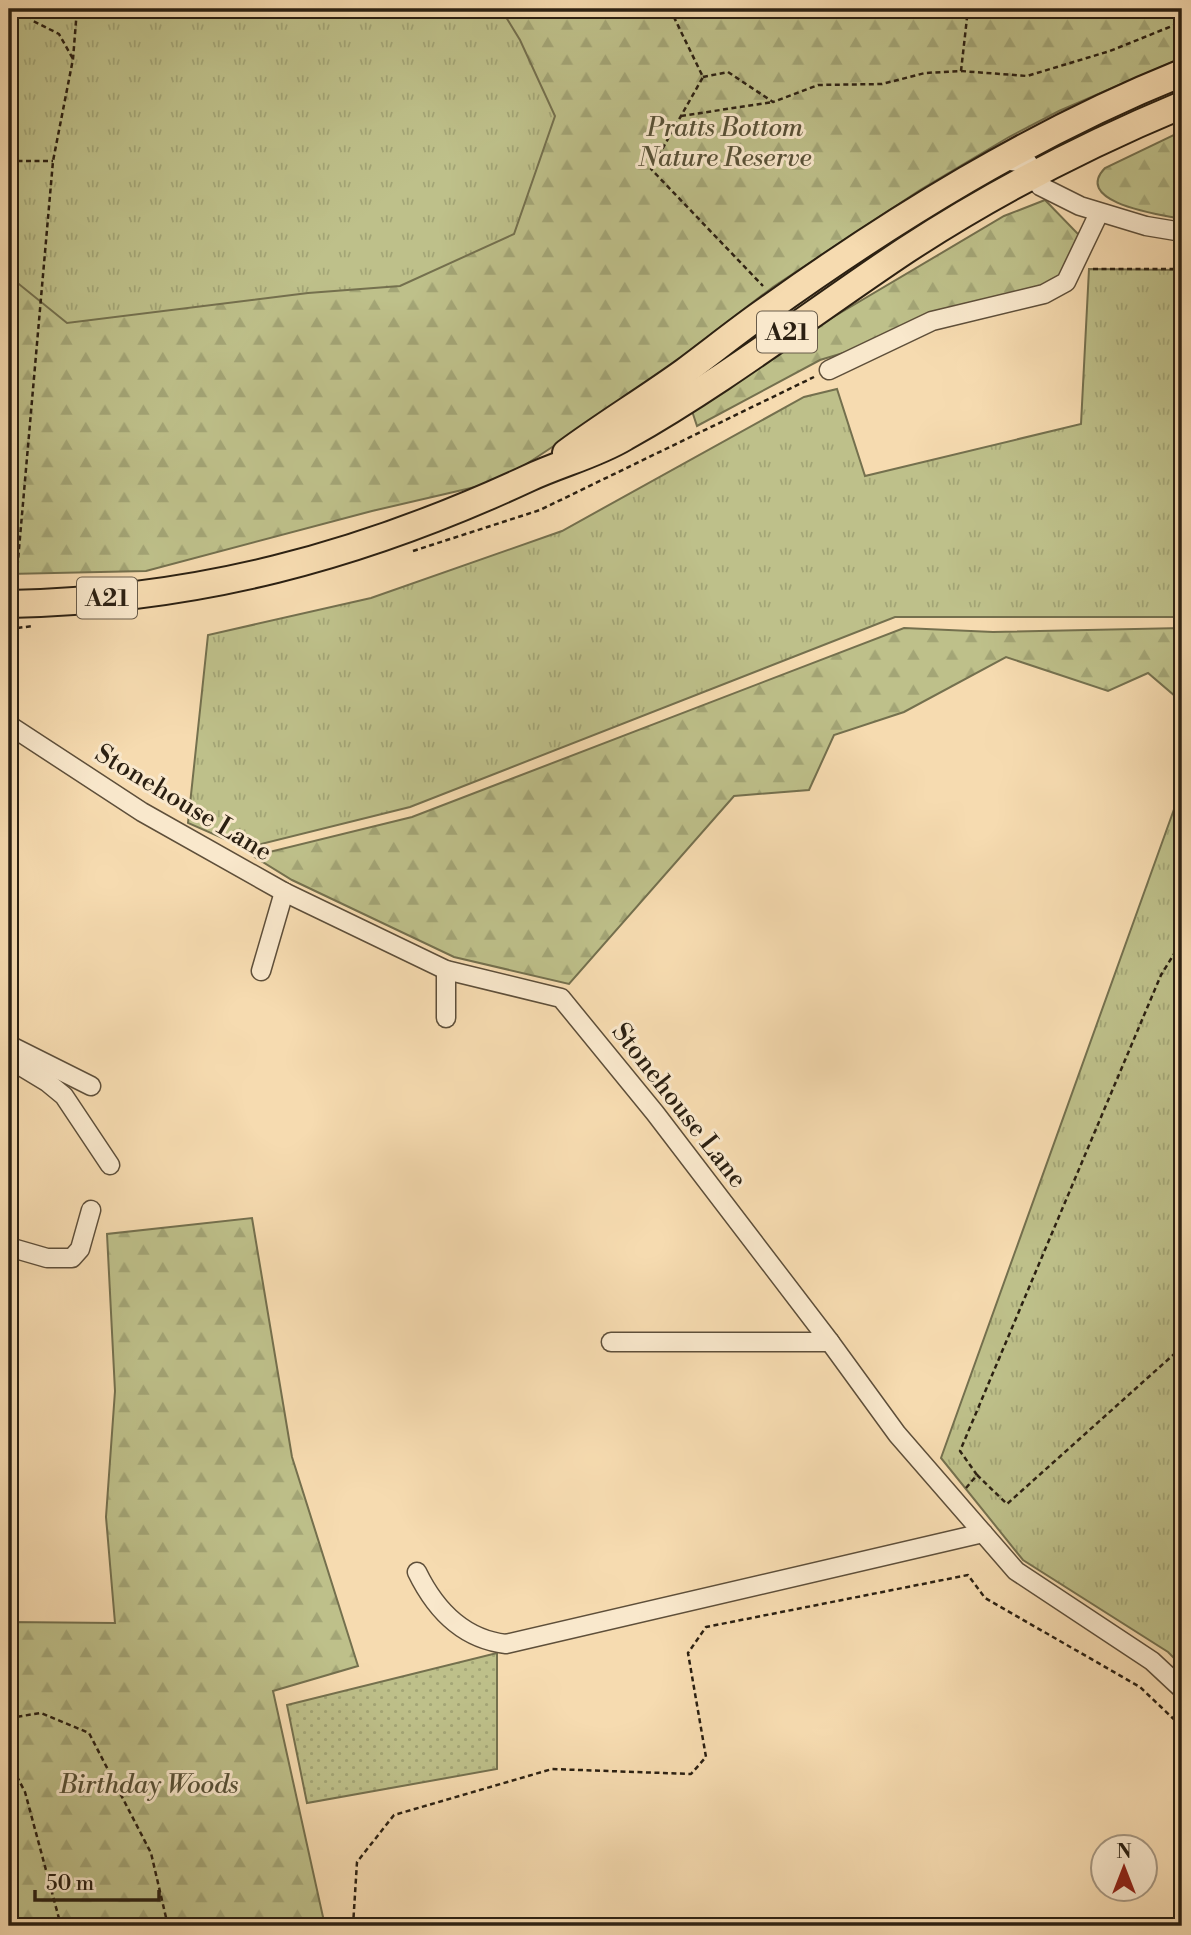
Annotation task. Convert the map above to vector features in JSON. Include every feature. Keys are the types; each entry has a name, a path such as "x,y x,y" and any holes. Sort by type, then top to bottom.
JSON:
{"highway":[{"name":"A21","path":"533,476 656,392 815,277 917,209 1001,160 1093,112 1182,73"},
{"name":"A21","path":"12,594 135,595 204,585 336,554 456,512 533,476 606,447 648,424 735,368 908,249 1034,174 1182,105"}],"street":[{"path":"1001,160 1024,161 1031,166 1037,182 1045,189 1099,213 1146,226 1182,232"},
{"path":"829,370 932,321 1044,294 1066,282 1099,213"},
{"name":"Stonehouse Lane","path":"9,725 142,812 284,892 446,970 561,998 655,1113 897,1434 1016,1571 1152,1661 1182,1689"},
{"path":"261,971 284,892"},
{"path":"446,970 446,1018"},
{"path":"9,1045 91,1086"},
{"path":"9,1059 47,1082 64,1096 110,1165"},
{"path":"9,1247 47,1258 72,1258 80,1249 91,1210"},
{"path":"611,1342 830,1342"},
{"path":"417,1572 428,1594 452,1620 472,1635 506,1644 983,1533"}],"path":[{"path":"12,594 53,161 73,59 77,9"},
{"path":"670,9 703,77"},
{"path":"961,71 968,9"},
{"path":"9,19 16,12 28,10 33,21 59,34 73,59"},
{"path":"681,116 774,102 818,85 882,84 925,73 961,71 1027,76 1110,51 1182,22"},
{"path":"768,291 651,170 703,77 728,72 774,102"},
{"path":"9,162 53,161"},
{"path":"1072,269 1182,269"},
{"path":"1182,941 1161,975 960,1451 977,1475 1007,1504 1182,1347"},
{"path":"955,1500 977,1475"},
{"path":"354,1926 357,1862 394,1815 552,1769 691,1774 706,1757 688,1653 706,1627 968,1575 985,1598 1140,1687 1182,1727"},
{"path":"9,1718 41,1713 89,1733 151,1853 168,1926"},
{"path":"9,1761 25,1792 61,1926"}],"green space":[{"name":"Pratts Bottom Nature Reserve","path":"9,9 1182,9 1182,50 1040,109 698,325 642,388 507,474 9,572"},
{"name":"Pratts Bottom Nature Reserve","path":"501,9 1182,9 1182,58 1059,111 1009,137 920,190 773,287 638,390 501,481 372,511 146,571 9,574 9,276 67,323 308,293 400,286 514,234 555,116 520,40"},
{"path":"1182,131 1182,219 1124,205 1100,190 1098,180 1105,168"},
{"path":"1045,200 1080,236 1073,284 820,360 697,426 692,411 813,329 1004,216"},
{"path":"1089,269 1182,270 1182,617 895,617 410,807 245,848 188,823 208,635 371,598 562,531 804,397 837,389 865,476 1081,424"},
{"path":"904,628 993,632 1182,628 1182,702 1148,673 1108,691 1006,657 904,712 834,735 809,790 734,796 569,984 454,957 292,880 253,856 412,817"},
{"path":"1182,787 1182,1666 1168,1652 1023,1560 941,1458"},
{"name":"Birthday Woods","path":"252,1218 292,1457 358,1666 273,1691 325,1926 9,1926 9,1622 115,1623 106,1517 115,1391 107,1234"},
{"path":"497,1653 497,1769 307,1803 287,1705"}]}
